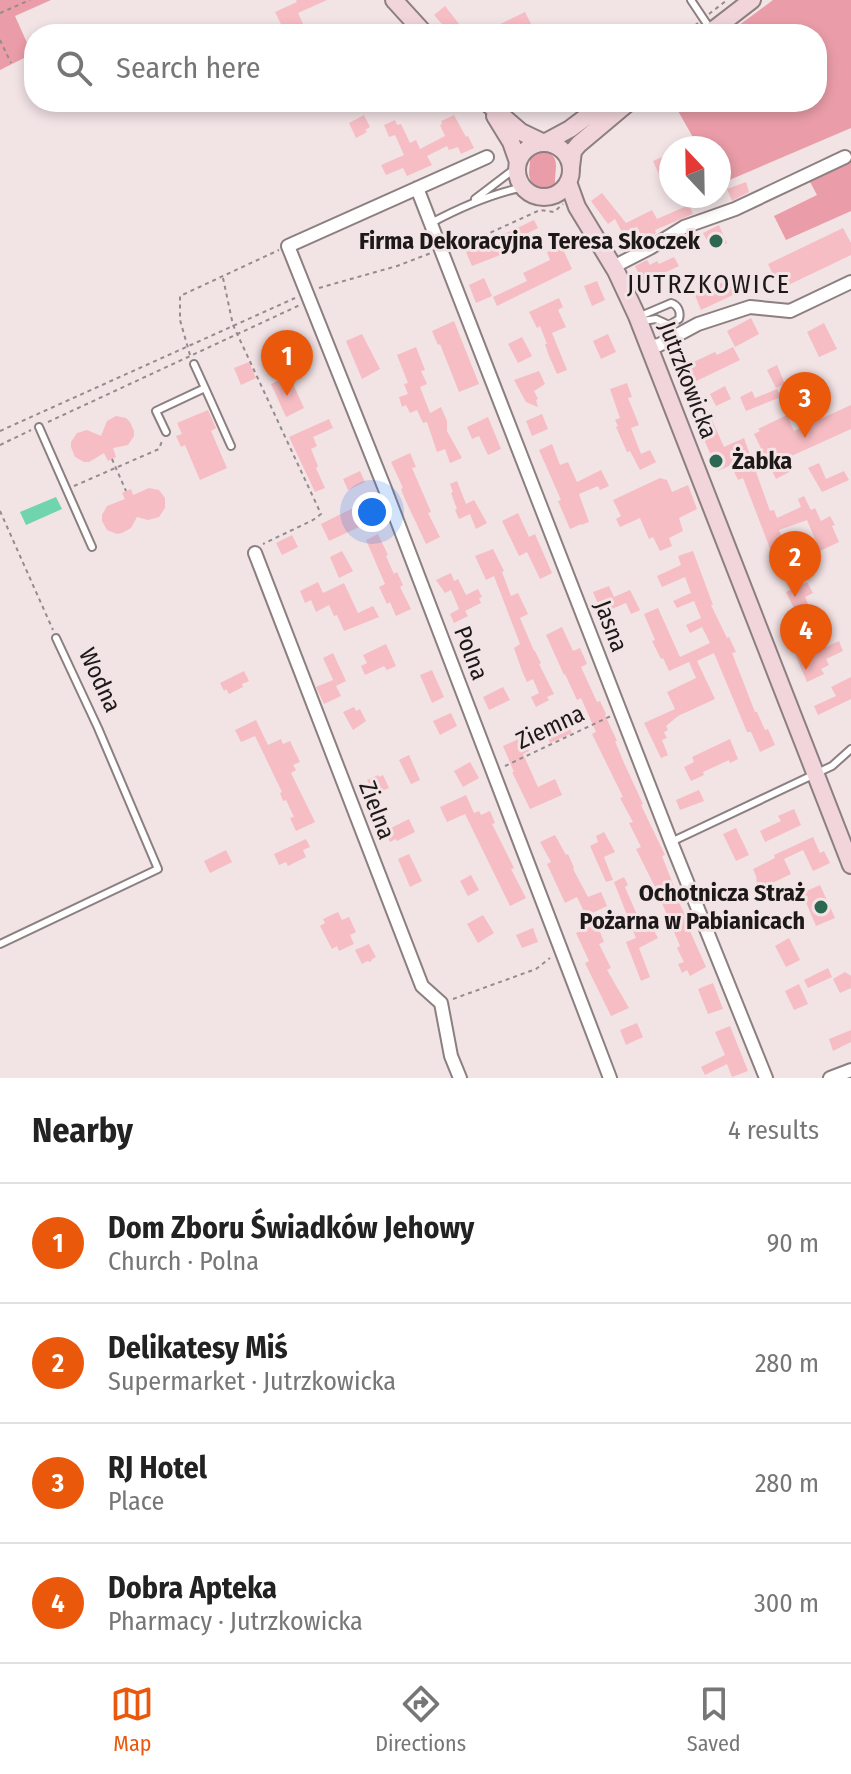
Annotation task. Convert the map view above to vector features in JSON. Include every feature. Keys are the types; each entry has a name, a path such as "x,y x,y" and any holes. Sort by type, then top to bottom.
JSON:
{"main road":[{"path":"394,0 416,24"},
{"path":"720,24 752,0"},
{"path":"492,112 511,142 524,187 557,204 570,175 573,151 617,112"},
{"path":"497,112 521,132 552,144 565,153 570,175"},
{"path":"518,165 528,148 569,130 593,112"},
{"name":"Jutrzkowicka","path":"570,175 574,201 613,267 649,347 851,865"},
{"name":"Jutrzkowicka","path":"557,204 591,232"}],"street":[{"path":"288,246 487,157"},
{"path":"613,267 684,227 735,209 845,157"},
{"name":"Jasna","path":"417,188 766,1078"},
{"name":"Polna","path":"288,246 385,489 610,1078"},
{"path":"649,347 659,345 698,324 750,307 790,311 851,282"},
{"name":"Zielna","path":"255,553 422,986 441,1003 451,1056 460,1078"},
{"path":"830,1078 851,1070"}],"lane":[{"path":"691,0 705,24"},
{"path":"468,204 518,165"},
{"path":"431,223 468,204 524,187"},
{"path":"671,303 680,312 679,319 669,325 652,319 638,320 671,303"},
{"path":"194,364 231,446"},
{"path":"166,432 156,411 205,388"},
{"path":"39,427 92,547"},
{"name":"Wodna","path":"0,944 158,869 56,638"},
{"path":"671,842 832,766 851,749"}],"path":[{"path":"0,13 30,0"},
{"path":"0,40 11,63"},
{"path":"446,245 483,236 557,204"},
{"path":"190,356 180,320 180,296 288,246"},
{"path":"0,431 233,325 436,250"},
{"path":"223,278 233,325 321,514 265,543 255,553"},
{"path":"0,445 238,335 308,295"},
{"path":"66,489 159,449 166,432"},
{"path":"112,459 126,491"},
{"name":"Wodna","path":"0,511 56,638"},
{"name":"Ziemna","path":"493,772 621,712"},
{"path":"441,1003 536,969 561,950"}],"shaded area":[{"path":"0,0 51,0 15,16 24,36 24,58 0,70"},
{"path":"773,0 851,0 851,128 731,179 731,136 692,136 679,112 827,112 827,24 741,24"},
{"path":"541,149 555,159 555,185 551,187 539,187 530,179 529,154"},
{"path":"851,158 851,211 786,240 774,216 817,195 809,180"},
{"path":"56,497 62,509 26,525 20,512"}],"building":[{"path":"327,0 298,13 303,24 281,24 275,12 297,2"},
{"path":"445,6 459,24 442,24 434,15"},
{"path":"525,12 531,24 500,24"},
{"path":"364,115 370,127 356,138 349,123"},
{"path":"454,115 474,148 461,154 458,147 449,150 447,146 427,156 432,165 407,176 403,168 386,175 381,165 404,155 395,135 389,137 384,125 395,120 397,125 401,124 410,143 416,140 420,149 445,136 441,121"},
{"path":"659,158 659,174 653,161"},
{"path":"746,182 749,192 732,201 731,188"},
{"path":"602,193 626,223 652,210 657,219 682,208 690,208 693,214 655,230 656,233 644,241 637,227 623,234 615,219 608,224 591,201"},
{"path":"534,220 538,228 510,242 511,246 506,248 508,252 472,266 466,252"},
{"path":"719,225 727,243 712,250 703,233"},
{"path":"843,228 851,243 851,255 780,289 768,264"},
{"path":"562,247 572,269 497,306 493,297 527,281 523,273 550,260 547,252"},
{"path":"674,257 679,266 643,283 635,266 647,260 650,265 657,261 659,264"},
{"path":"484,278 492,296 476,303 469,285"},
{"path":"728,280 735,294 701,310 695,295"},
{"path":"597,281 605,300 592,306 584,286"},
{"path":"559,298 563,307 558,310 566,327 552,333 567,370 557,374 540,326 537,328 529,312"},
{"path":"751,318 759,334 735,347 727,331"},
{"path":"454,321 479,384 459,392 432,331"},
{"path":"824,323 837,349 819,357 807,332"},
{"path":"362,334 380,369 362,379 346,341"},
{"path":"608,334 616,352 601,359 593,341"},
{"path":"522,337 532,356 518,363 508,344"},
{"path":"416,347 427,384 420,387 430,413 441,407 447,421 447,431 462,458 450,463 445,449 437,452 427,422 423,423 417,410 410,413 406,405 402,407 399,397 408,394 404,384 408,383 397,355"},
{"path":"733,347 740,360 684,387 676,370"},
{"path":"249,362 256,378 241,385 234,368"},
{"path":"777,365 785,384 776,388 767,370"},
{"path":"539,371 545,384 534,391 538,407 526,402 514,380"},
{"path":"289,375 304,408 286,417 271,384"},
{"path":"627,383 632,397 628,398 639,425 631,428 641,454 650,450 656,462 640,470 630,451 627,452 616,427 615,420 620,418 610,389"},
{"path":"725,386 731,399 716,406 710,394"},
{"path":"777,389 781,397 746,411 740,397 752,391 755,398"},
{"path":"851,405 851,429 787,458 793,470 776,479 754,434 760,431 758,429 787,415 794,431"},
{"path":"208,410 216,428 211,431 227,468 200,480 185,445 181,447 176,436 182,434 177,423"},
{"path":"542,414 548,429 532,436 526,421"},
{"path":"116,416 130,422 134,436 128,445 113,448 116,457 108,461 104,453 84,462 75,457 71,442 77,433 87,430 101,436 107,421"},
{"path":"488,417 501,449 488,455 479,436 472,439 467,427"},
{"path":"329,419 333,428 313,437 317,446 311,449 325,488 315,492 289,437"},
{"path":"712,420 724,447 744,438 770,511 774,510 777,518 801,507 798,499 804,496 821,521 830,516 839,542 820,551 807,520 779,530 790,565 775,573 769,561 774,559 743,478 738,480 731,465 718,471 698,426"},
{"path":"552,444 560,465 568,462 577,482 601,470 609,486 600,490 598,486 579,494 589,522 570,529 539,450"},
{"path":"410,453 416,467 412,468 431,512 428,513 440,537 426,544 391,462"},
{"path":"819,463 826,479 844,471 849,480 822,492 808,468"},
{"path":"360,471 365,482 348,490 343,479"},
{"path":"660,478 667,480 672,492 688,485 697,509 679,518 683,531 669,538 672,546 660,551 653,537 649,539 640,518 620,527 616,519 621,516 613,500"},
{"path":"457,481 466,504 474,500 487,523 476,529 470,514 459,519 455,510 450,484"},
{"path":"149,488 159,490 165,498 165,508 159,517 148,520 137,517 131,528 122,533 107,530 102,515 107,506 125,499 122,493 131,489 133,495"},
{"path":"367,501 373,512 366,515 370,522 329,541 321,524"},
{"path":"518,513 529,537 535,534 552,573 540,579 527,552 519,556 502,521"},
{"path":"378,534 411,609 396,616 379,587 385,584 366,540"},
{"path":"292,535 298,547 282,555 276,543"},
{"path":"493,549 504,571 511,596 518,593 528,614 520,618 554,694 536,707 531,697 539,693 533,679 527,682 522,671 514,648 520,644 494,576 486,580 475,556"},
{"path":"342,551 353,571 339,578 330,557"},
{"path":"693,551 711,605 736,652 732,653 755,712 775,745 760,752 751,732 747,732 714,653 697,661 715,699 678,716 666,726 668,730 664,732 667,738 662,740 668,755 661,758 644,723 675,709 667,692 696,678 689,662 669,671 652,641 655,640 644,614 658,608 680,657 710,643 702,627 690,633 686,625 701,618 694,601 677,608 673,601 691,593 685,577 662,587 657,576 681,565 678,556"},
{"path":"451,573 454,581 458,579 466,595 478,589 482,597 479,598 481,603 465,611 468,616 454,623 450,614 459,609 451,590 445,593 436,580"},
{"path":"318,582 323,593 344,583 358,613 373,606 379,617 344,631 329,605 316,612 311,600 305,603 300,591"},
{"path":"807,582 813,593 805,597 815,620 803,625 815,652 839,641 843,651 826,659 829,665 821,669 824,674 807,682 784,628 800,621 786,592"},
{"path":"609,586 614,597 630,590 640,610 631,614 626,603 602,613 593,592"},
{"path":"562,627 573,651 580,648 587,664 581,667 606,714 641,805 665,855 662,856 674,893 692,928 689,929 706,967 690,976 687,970 682,973 678,964 684,962 677,948 680,946 636,849 641,847 629,823 633,822 592,734 596,732 546,635"},
{"path":"386,644 396,666 387,670 384,666 365,675 361,666 367,663 363,655"},
{"path":"333,653 346,681 336,686 323,658"},
{"path":"432,670 444,697 432,703 420,675"},
{"path":"244,671 249,681 242,684 243,687 229,694 226,689 224,691 220,683"},
{"path":"851,677 851,699 818,715 814,706 836,696 831,687"},
{"path":"333,680 341,696 324,704 316,687"},
{"path":"503,687 510,700 489,710 483,697"},
{"path":"354,707 356,711 360,709 366,721 353,730 343,712"},
{"path":"451,713 457,726 440,735 433,721"},
{"path":"564,715 572,733 550,743 542,724"},
{"path":"256,720 268,745 281,739 283,744 290,741 300,762 293,765 296,770 291,773 315,822 296,831 290,818 294,817 286,800 283,801 282,792 255,736 241,742 235,730"},
{"path":"523,737 529,751 523,754 538,787 555,779 562,795 530,809 503,746"},
{"path":"730,739 738,759 703,772 704,775 691,781 684,767 694,762 692,757"},
{"path":"409,755 420,780 411,784 399,760"},
{"path":"470,762 479,778 463,787 454,771"},
{"path":"383,775 389,788 374,794 367,780"},
{"path":"699,790 704,801 680,810 676,800"},
{"path":"466,795 474,813 479,811 481,815 490,811 495,823 492,824 526,898 510,906 465,814 447,822 440,807"},
{"path":"794,809 801,825 765,842 760,831 781,821 778,816"},
{"path":"409,819 415,832 390,842 385,831"},
{"path":"736,828 749,855 736,861 723,834"},
{"path":"604,832 615,852 604,857 613,880 606,882 590,846 598,842 596,836"},
{"path":"555,835 568,854 588,897 601,892 607,906 586,916 577,897 565,903 547,864 551,862 540,842"},
{"path":"813,837 820,853 824,851 830,863 813,871 803,850 784,859 791,874 770,884 775,894 766,898 764,892 759,894 754,884 757,883 753,869 775,858 774,855"},
{"path":"306,839 310,847 303,850 306,857 288,866 286,862 279,865 274,854"},
{"path":"226,850 232,862 210,873 204,861"},
{"path":"409,854 422,881 410,887 398,859"},
{"path":"471,875 479,890 468,896 460,881"},
{"path":"624,877 628,885 625,887 643,929 651,925 658,938 639,948 650,977 641,981 626,942 636,938 614,882"},
{"path":"820,885 835,918 816,926 802,893"},
{"path":"338,912 342,920 349,917 356,932 350,935 354,944 339,951 337,946 332,949 320,926 325,923 323,919"},
{"path":"483,915 494,933 478,943 467,924"},
{"path":"597,924 604,942 599,944 611,968 607,970 629,1008 611,1016 585,963 589,961 576,933"},
{"path":"533,928 538,942 522,948 516,935"},
{"path":"789,938 800,960 786,967 775,946"},
{"path":"369,944 376,957 362,964 355,950"},
{"path":"828,968 832,977 808,988 804,980"},
{"path":"845,972 851,976 851,988 840,993 833,979"},
{"path":"713,983 723,1009 708,1014 698,989"},
{"path":"799,984 808,1004 794,1010 785,991"},
{"path":"637,1023 643,1037 626,1045 620,1030"},
{"path":"730,1026 748,1071 732,1077 727,1064 705,1075 701,1067 725,1055 715,1032"},
{"path":"851,1030 851,1042 833,1051 829,1039"}],"place":[{"name":"Firma Dekoracyjna Teresa Skoczek","path":"716,241"},
{"name":"Dom Zboru Świadków Jehowy","path":"287,396"},
{"name":"RJ Hotel","path":"805,438"},
{"name":"Żabka","path":"716,461"},
{"name":"Delikatesy Miś","path":"795,597"},
{"name":"Dobra Apteka","path":"806,670"},
{"name":"Ochotnicza Straż Pożarna w Pabianicach","path":"821,907"}],"district":[{"name":"JUTRZKOWICE","path":"709,284"}]}
